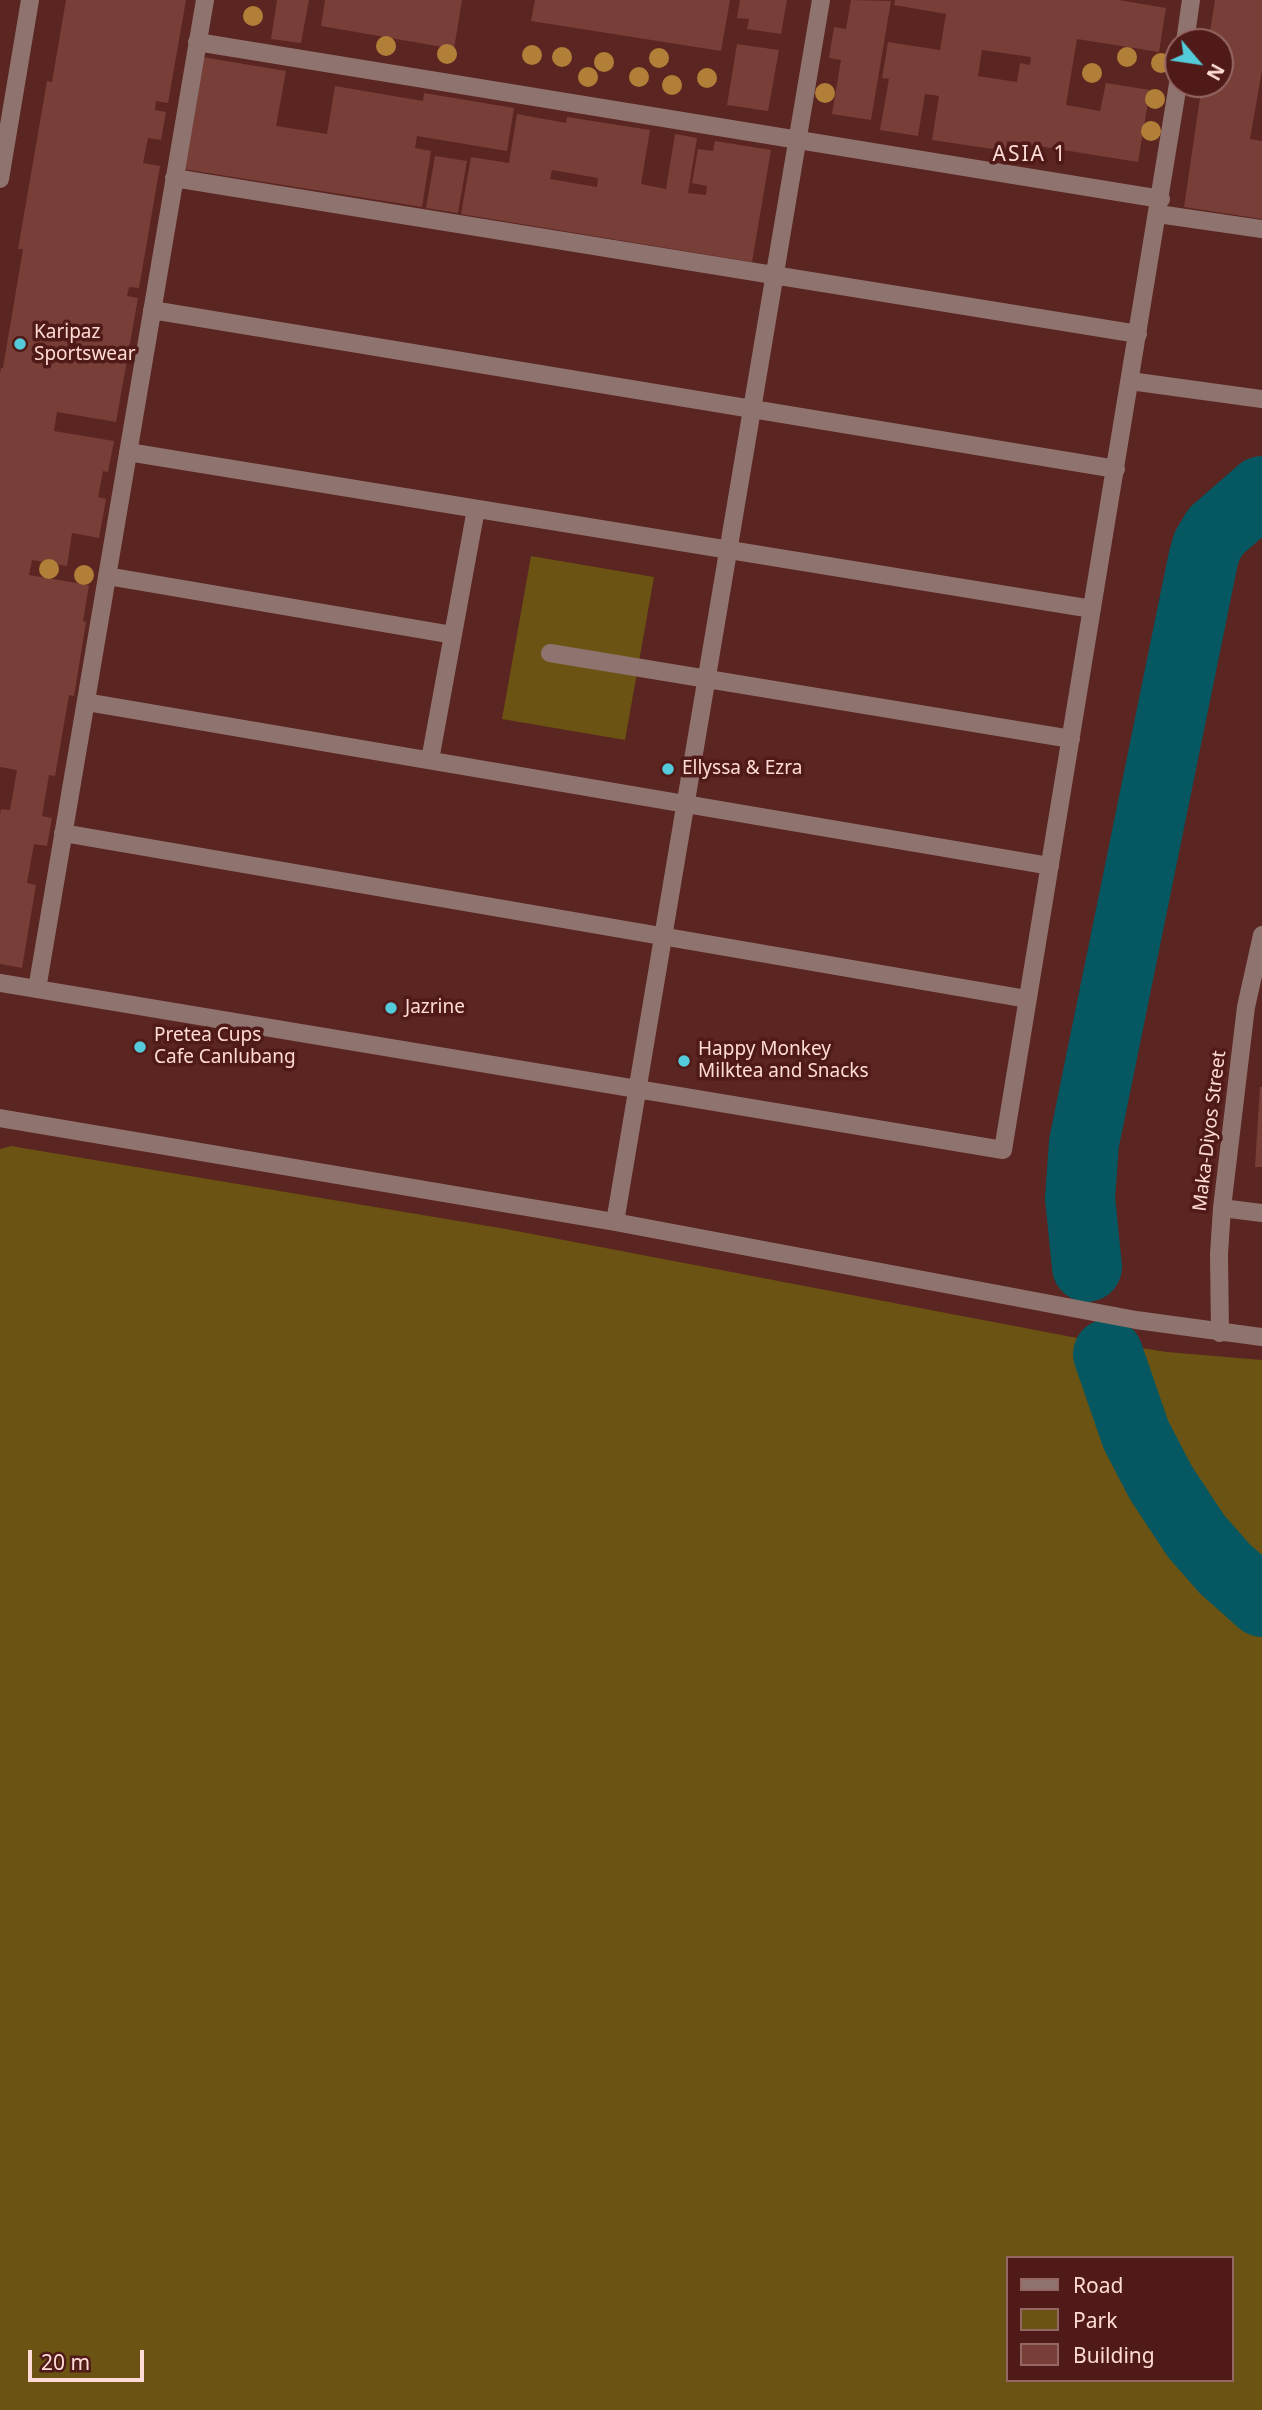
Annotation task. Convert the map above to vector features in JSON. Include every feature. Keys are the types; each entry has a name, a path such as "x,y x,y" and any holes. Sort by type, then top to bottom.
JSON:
{"street":[{"path":"0,179 30,0"},
{"path":"37,989 205,0"},
{"path":"615,1223 821,0"},
{"path":"1187,28 1191,0"},
{"path":"197,42 796,139 1160,206 1262,229"},
{"path":"0,983 1003,1150 1176,98"},
{"path":"174,178 1138,334"},
{"path":"152,310 1116,469"},
{"path":"1130,381 1262,399"},
{"path":"128,452 1093,609"},
{"path":"430,760 475,509"},
{"path":"107,576 453,635"},
{"path":"550,653 1071,739"},
{"path":"86,702 1050,866"},
{"path":"63,833 1027,999"},
{"name":"Maka-Diyos Street","path":"1220,1333 1219,1254 1222,1208 1246,1007 1262,935"},
{"path":"0,1118 615,1223 1136,1320 1262,1338"},
{"path":"1222,1208 1262,1213"}],"green space":[{"path":"531,556 654,577 625,740 502,719"},
{"path":"11,1146 506,1229 1072,1337 1167,1352 1262,1360 1262,2410 0,2410 0,1149"}],"building":[{"path":"66,0 186,0 168,103 156,101 155,110 166,112 161,140 148,138 143,163 160,166 139,288 129,287 127,296 138,298 116,422 57,412 54,431 114,441 108,472 103,471 98,497 106,499 99,538 72,533 67,566 32,560 29,575 89,585 74,696 69,695 55,776 49,775 42,816 52,818 47,846 34,844 27,883 36,885 22,968 0,964 0,815 1,809 10,810 17,770 0,767 0,374 23,249 18,249 47,81 52,82"},
{"path":"277,0 309,0 301,43 271,39"},
{"path":"325,0 462,0 454,49 321,26"},
{"path":"535,0 730,0 721,51 531,21"},
{"path":"740,0 787,0 781,34 747,29 749,19 737,18"},
{"path":"851,0 891,1 871,120 832,114 841,60 829,58 834,27 846,29"},
{"path":"895,0 1119,0 1166,8 1159,52 1077,39 1066,105 1100,111 1106,83 1150,90 1138,162 1007,141 1006,151 932,140 939,96 925,94 918,136 880,130 889,79 882,78 888,42 940,50 946,14 894,5","holes":["982,50 1031,57 1030,65 1020,63 1017,82 978,76"]},
{"path":"1215,0 1262,0 1262,70 1250,139 1262,141 1262,219 1184,207 1200,98 1234,98 1234,28 1211,28"},
{"path":"737,44 779,50 768,111 727,105"},
{"path":"202,57 286,71 276,126 327,134 335,86 423,101 424,93 514,108 507,151 417,136 415,148 431,151 422,207 183,169"},
{"path":"517,114 566,123 567,117 650,130 641,184 666,189 675,134 697,138 688,193 706,195 707,186 692,183 698,149 713,151 715,141 771,150 752,262 461,214 471,157 509,163","holes":["552,170 598,178 597,187 550,179"]},
{"path":"435,156 467,161 458,213 426,208"},
{"path":"1260,1087 1262,1167 1255,1167"}],"waterway":[{"path":"1087,1267 1080,1198 1084,1143 1203,560 1216,531 1262,491"},
{"path":"1108,1354 1136,1435 1161,1483 1196,1536 1225,1569 1262,1602"}],"place":[{"name":"Karipaz Sportswear","path":"20,344"},
{"name":"Ellyssa & Ezra","path":"668,769"},
{"name":"Jazrine","path":"391,1008"},
{"name":"Pretea Cups Cafe Canlubang","path":"140,1047"},
{"name":"Happy Monkey Milktea and Snacks","path":"684,1061"}],"district":[{"name":"ASIA 1","path":"1030,155"}]}
